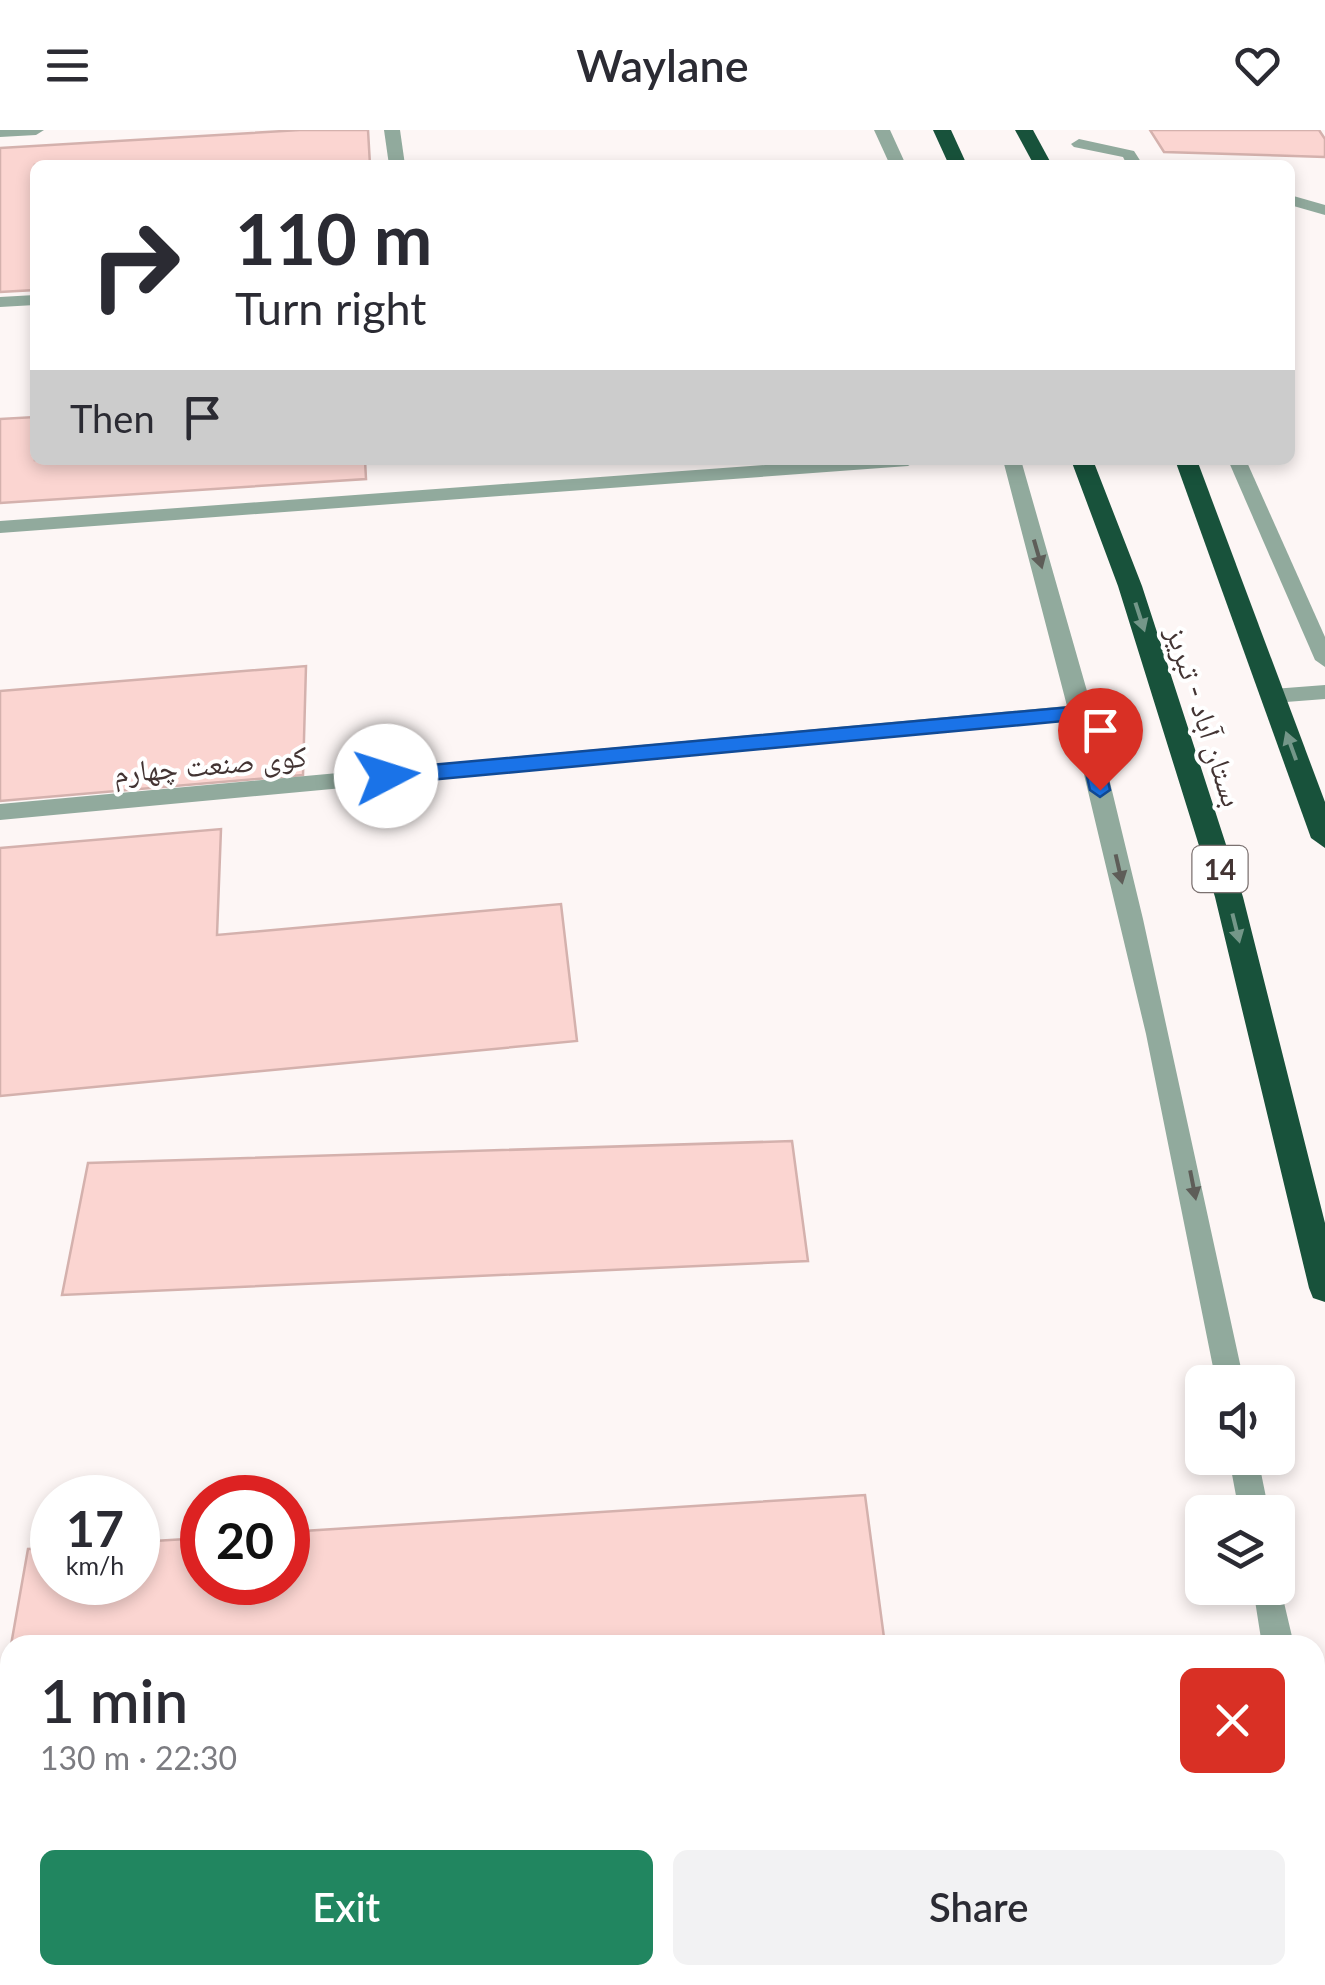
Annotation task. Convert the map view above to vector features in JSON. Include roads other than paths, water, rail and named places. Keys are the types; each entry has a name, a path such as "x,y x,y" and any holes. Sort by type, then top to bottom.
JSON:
{"highway":[{"path":"942,130 956,160"},
{"path":"1024,130 1040,160"},
{"name":"بستان آباد - تبریز","path":"1084,465 1130,586 1228,896 1325,1288"},
{"path":"1188,465 1325,838"}],"street":[{"path":"0,132 36,130"},
{"path":"392,130 396,160"},
{"path":"882,130 896,160"},
{"path":"1075,137 1087,160"},
{"path":"1075,137 1122,151 1132,160"},
{"path":"1295,201 1325,210"},
{"path":"0,302 30,300"},
{"path":"0,527 840,465"},
{"path":"1013,465 1082,712 1192,1177 1227,1365"},
{"path":"1240,465 1325,660"},
{"path":"1273,696 1325,692"},
{"name":"کوی صنعت چهارم","path":"0,812 1082,712"},
{"path":"1271,1605 1276,1635"}]}
